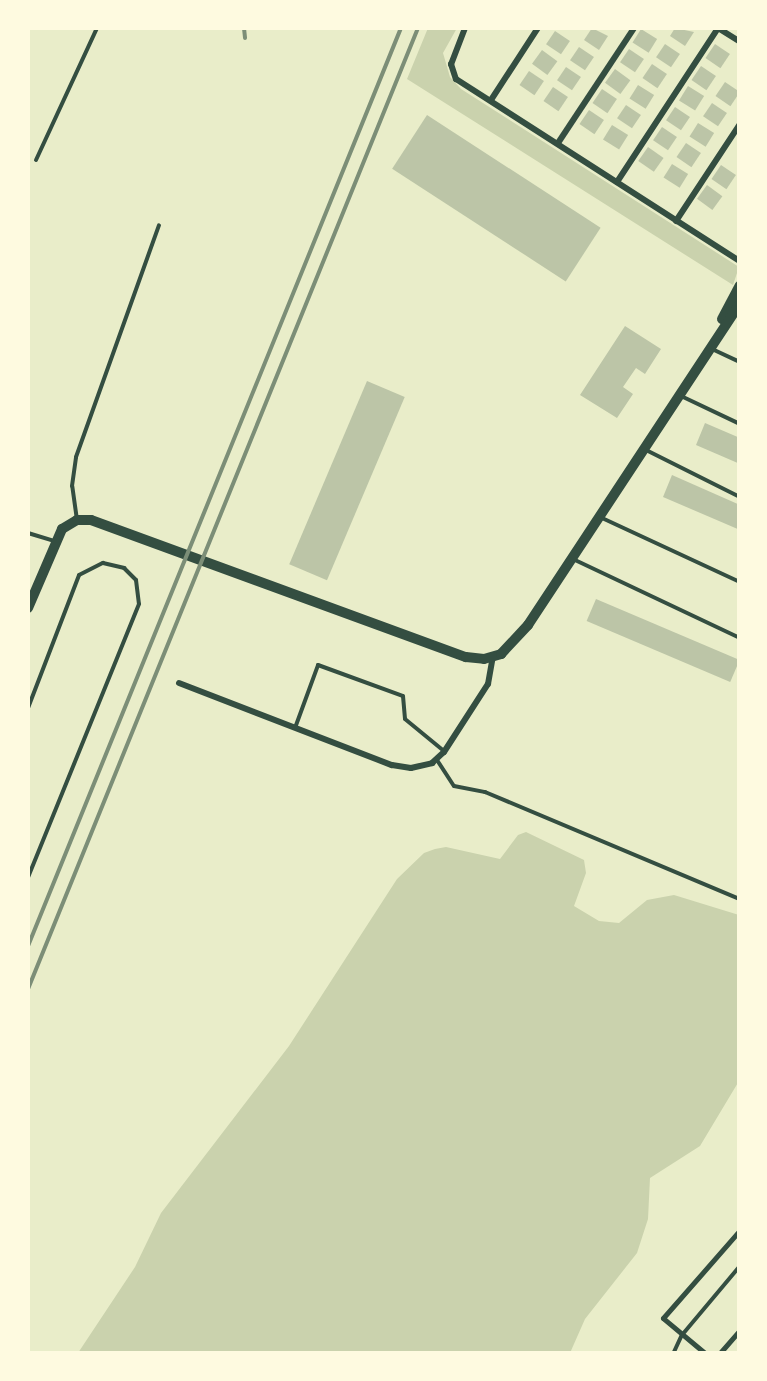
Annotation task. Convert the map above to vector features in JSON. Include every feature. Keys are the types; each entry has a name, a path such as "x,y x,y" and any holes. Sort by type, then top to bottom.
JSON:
{"main road":[{"path":"708,346 740,285"},
{"path":"28,608 54,541 66,525 91,520 466,656 493,657 514,645 740,303"}],"street":[{"path":"465,28 451,64 456,79 740,261"},
{"path":"490,100 538,28"},
{"path":"558,144 634,28"},
{"path":"617,182 717,28 740,42"},
{"path":"676,220 740,124"},
{"path":"179,683 398,767 437,760 444,752 488,684 493,657"},
{"path":"706,1354 663,1318 740,1230"},
{"path":"719,1354 740,1330"}],"lane":[{"path":"36,160 97,28"},
{"path":"77,520 72,486 76,457 159,225"},
{"path":"708,346 740,362"},
{"path":"677,394 740,424"},
{"path":"642,448 740,498"},
{"path":"598,516 740,582"},
{"path":"28,533 54,541"},
{"path":"571,558 740,638"},
{"path":"28,708 78,575 102,563 124,568 136,580 139,604 28,878"},
{"path":"295,728 318,665 402,696 404,719 444,752"},
{"path":"437,760 454,786 485,792 740,899"},
{"path":"673,1354 682,1335 740,1266"}],"green space":[{"path":"428,28 457,28 443,53 450,77 461,89 739,267 733,285 407,79"},
{"path":"526,832 584,860 586,873 574,906 599,921 619,923 647,900 674,895 739,915 739,1081 700,1146 650,1178 648,1219 637,1253 585,1319 570,1353 78,1353 135,1267 161,1213 289,1046 397,879 424,853 435,849 446,847 500,859 518,835"}],"building":[{"path":"592,28 608,36 599,50 584,40"},
{"path":"675,28 694,32 685,46 670,36"},
{"path":"641,29 657,39 649,53 633,43"},
{"path":"555,31 570,41 561,54 546,44"},
{"path":"665,44 680,54 671,67 656,57"},
{"path":"715,44 730,54 720,68 705,58"},
{"path":"579,47 594,57 585,70 570,60"},
{"path":"629,49 644,59 635,72 620,62"},
{"path":"542,50 557,61 547,75 532,64"},
{"path":"652,64 667,74 657,88 642,78"},
{"path":"701,66 716,76 706,90 691,80"},
{"path":"566,67 581,77 572,90 557,80"},
{"path":"615,69 630,80 620,94 605,83"},
{"path":"529,71 544,81 534,95 519,85"},
{"path":"725,82 740,92 730,106 715,96"},
{"path":"638,85 654,95 646,109 630,99"},
{"path":"688,86 704,96 695,110 679,100"},
{"path":"553,87 568,97 558,111 543,101"},
{"path":"602,89 617,99 607,113 592,103"},
{"path":"712,103 727,113 718,126 703,116"},
{"path":"626,105 641,115 632,128 617,118"},
{"path":"675,107 690,117 681,130 666,120"},
{"path":"589,110 604,120 594,134 579,124"},
{"path":"427,115 601,228 566,281 392,169"},
{"path":"698,123 714,133 706,147 690,137"},
{"path":"612,125 628,135 619,149 603,139"},
{"path":"662,127 677,137 668,150 653,140"},
{"path":"686,143 701,153 691,167 676,157"},
{"path":"648,147 664,158 654,172 638,161"},
{"path":"672,164 688,174 680,188 664,178"},
{"path":"721,165 736,175 726,189 711,179"},
{"path":"707,185 722,196 712,210 697,199"},
{"path":"625,326 661,349 645,374 636,368 623,387 633,394 617,418 580,395"},
{"path":"367,381 405,397 327,580 289,564"},
{"path":"705,423 740,438 740,464 696,445"},
{"path":"672,475 740,505 740,530 663,497"},
{"path":"596,599 740,660 730,682 587,621"}],"railway":[{"path":"244,28 245,38"},
{"path":"28,946 401,28"},
{"path":"28,989 418,28"}]}
